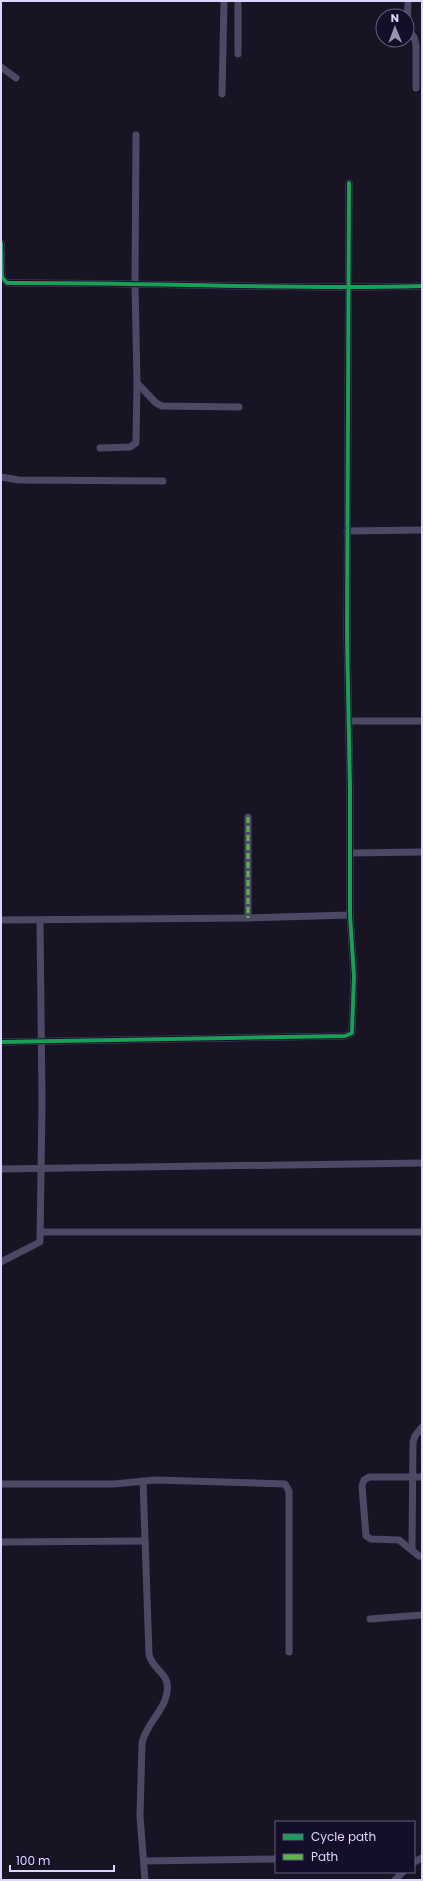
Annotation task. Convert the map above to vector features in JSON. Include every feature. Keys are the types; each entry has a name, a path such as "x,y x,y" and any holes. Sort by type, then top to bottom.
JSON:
{"street":[{"path":"222,94 224,1"},
{"path":"238,1 238,54"},
{"path":"408,1 407,30 414,37 416,45 416,88"},
{"path":"1,67 16,78"},
{"path":"100,448 130,447 135,444 138,384 135,284 136,135"},
{"path":"1,1042 41,1043 350,1035 353,1030 354,976 350,915 347,531 349,183"},
{"path":"1,243 2,277 6,283 348,288 422,286"},
{"path":"138,384 156,403 162,406 239,407"},
{"path":"1,477 19,480 163,481"},
{"path":"347,531 422,530"},
{"path":"349,721 422,722"},
{"path":"248,817 248,918"},
{"path":"350,853 422,852"},
{"path":"1,920 248,918 350,915"},
{"path":"1,1262 39,1243 41,1232 42,1168 40,920"},
{"path":"1,1169 422,1163"},
{"path":"41,1232 422,1232"},
{"path":"412,1550 411,1476 413,1442 415,1436 422,1427"},
{"path":"419,1556 399,1540 371,1539 366,1536 362,1486 364,1480 369,1477 422,1477"},
{"path":"1,1484 102,1484 166,1480 280,1484 288,1486 289,1652"},
{"path":"143,1481 148,1654 152,1663 166,1680 167,1687 163,1704 145,1732 142,1743 140,1803 145,1880"},
{"path":"1,1542 145,1541"},
{"path":"370,1619 422,1615"},
{"path":"144,1861 275,1859"}],"marked path":[{"path":"248,817 248,918"}],"cycle path":[{"path":"1,1042 345,1036 352,1033 354,976 350,915 350,789 347,636 349,183"},
{"path":"1,243 2,277 7,283 267,287 422,286"}]}
